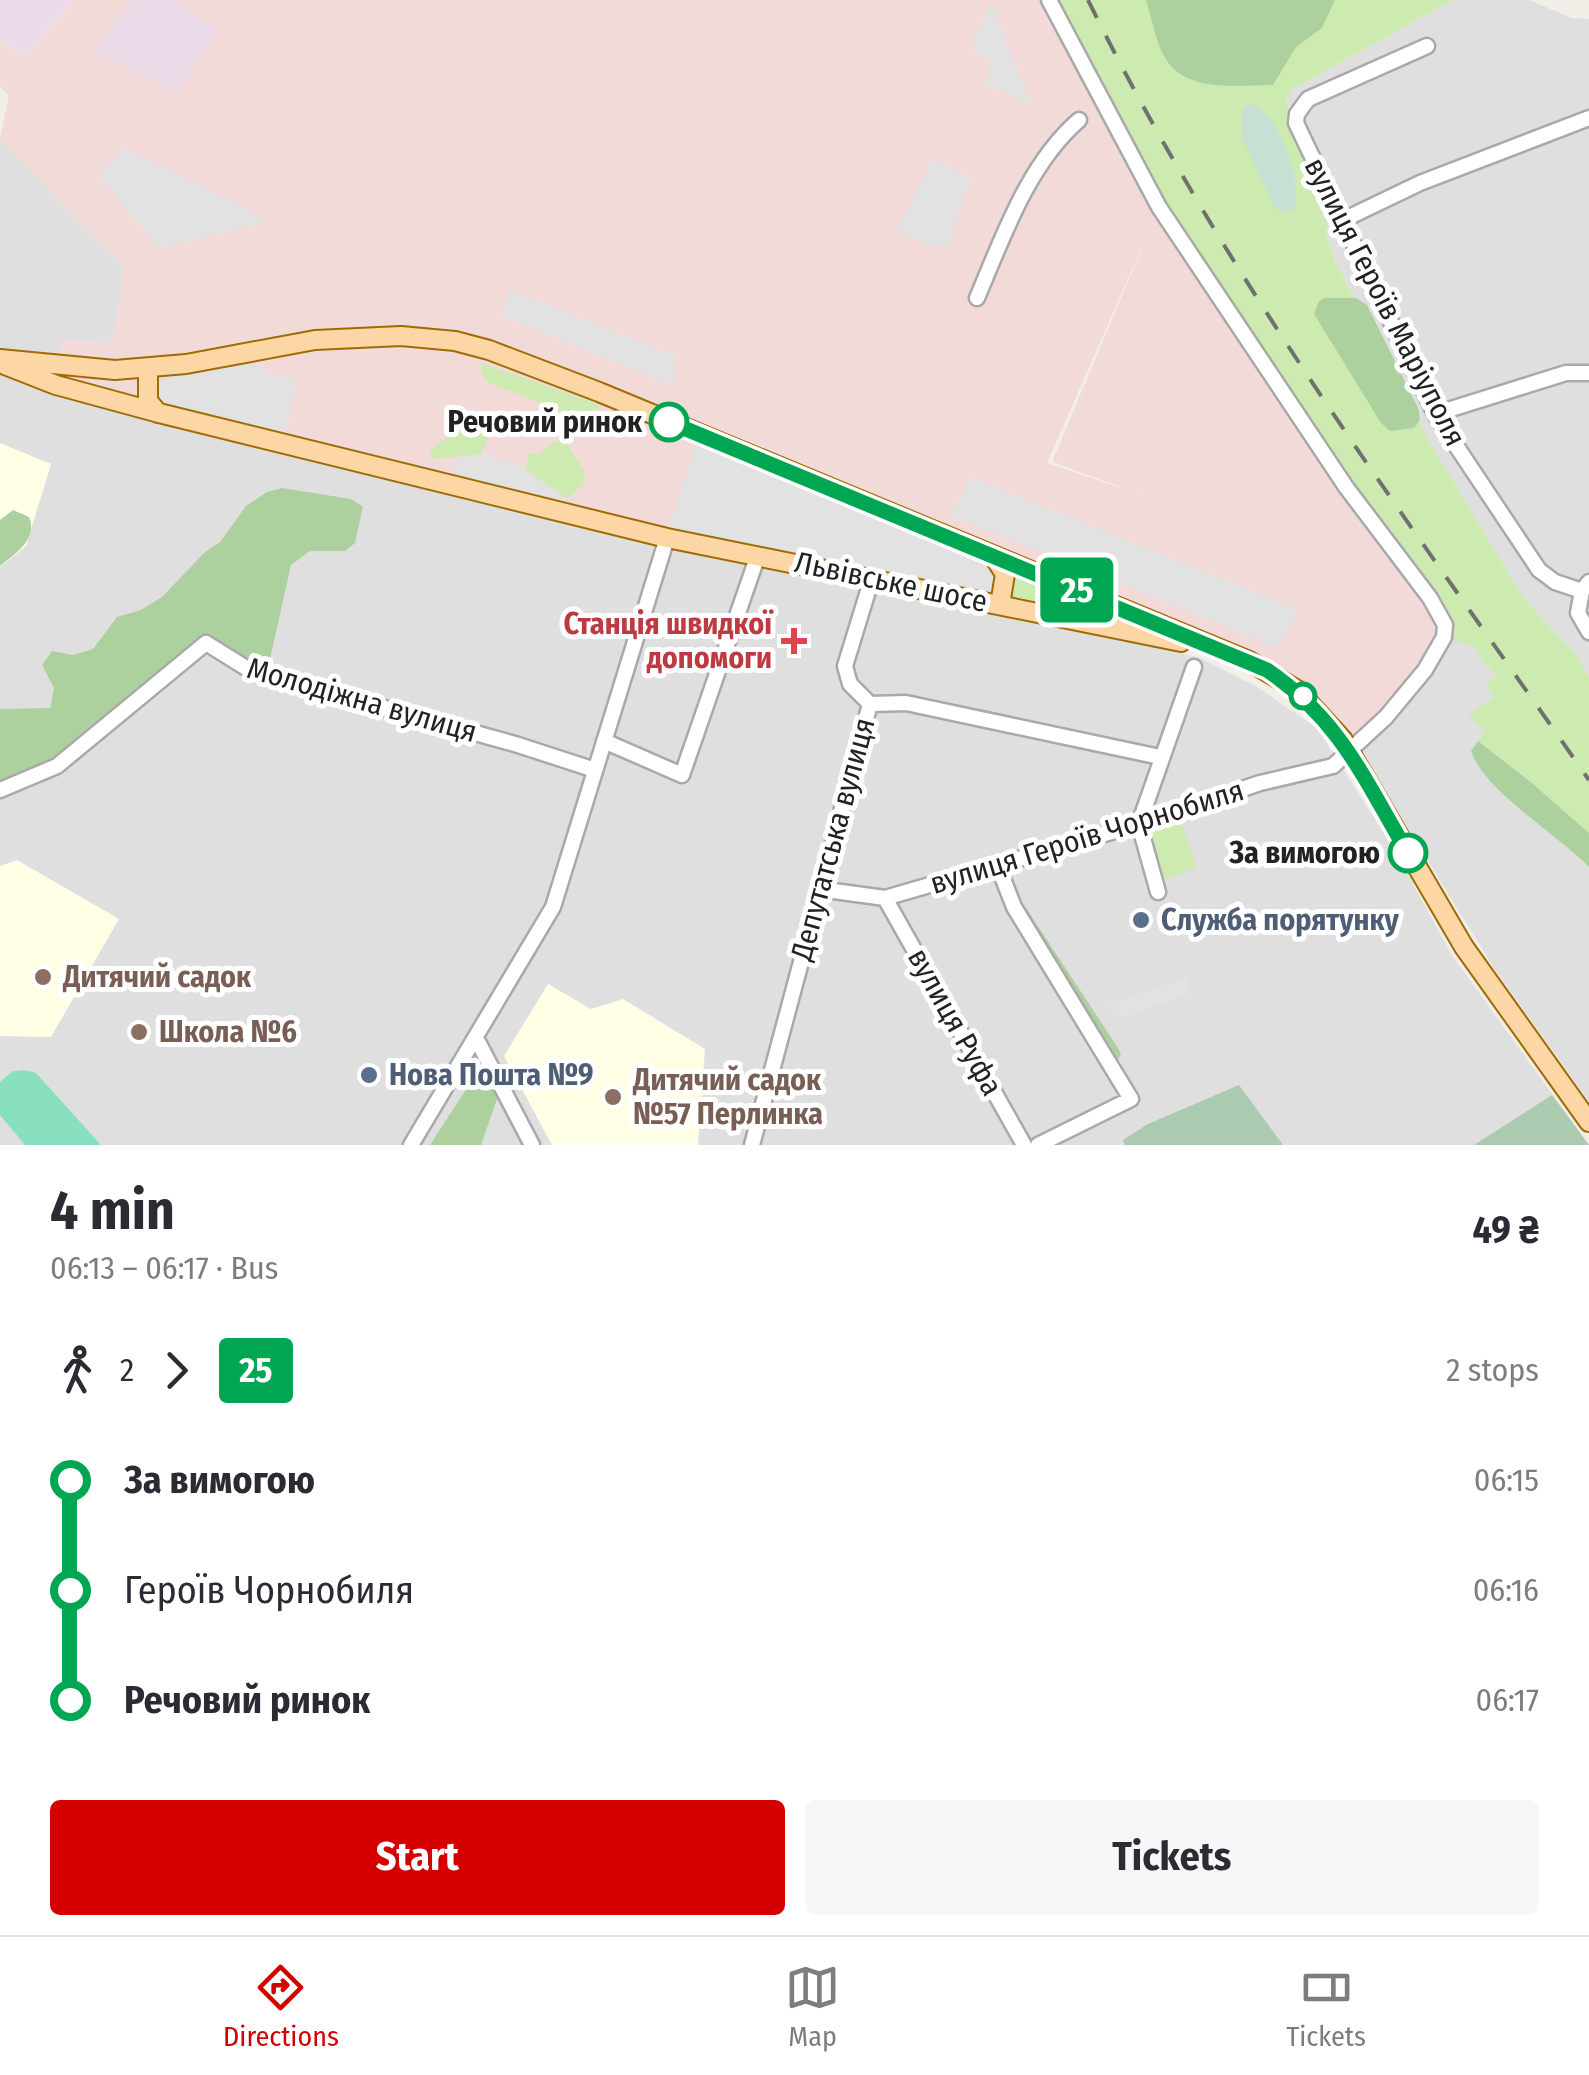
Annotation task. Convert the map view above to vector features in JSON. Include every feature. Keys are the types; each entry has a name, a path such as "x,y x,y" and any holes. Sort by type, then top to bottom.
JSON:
{"main road":[{"name":"Львівське шосе","path":"0,361 148,368 314,340 401,336 455,341 599,392 1229,652"},
{"name":"Львівське шосе","path":"0,361 56,386 667,538 1229,652"},
{"path":"148,368 148,402 159,413"},
{"path":"994,557 1005,574 1000,604"},
{"path":"1229,652 1297,690 1324,718 1349,752 1464,947 1589,1122"}],"street":[{"name":"вулиця Героїв Чорнобиля","path":"819,889 885,898 1139,824 1260,783 1332,766 1386,717 1440,649 1445,625 1430,598 1337,474 1159,207 1049,0"},
{"name":"вулиця Героїв Маріуполя","path":"1427,46 1308,99 1297,114 1296,123 1435,414 1539,570 1555,582 1586,586 1578,612 1589,632"},
{"path":"1343,220 1420,183 1589,118"},
{"path":"977,298 1043,159 1079,120"},
{"path":"1435,414 1566,373 1589,373"},
{"path":"411,1145 552,907 667,538"},
{"path":"604,741 682,776 758,555"},
{"path":"870,704 850,684 845,666 872,578"},
{"name":"Молодіжна вулиця","path":"0,790 57,766 206,642 251,671 498,739 594,770"},
{"path":"1158,892 1139,824 1194,667"},
{"name":"Депутатська вулиця","path":"752,1145 870,704 906,702 1160,757"},
{"path":"998,866 1014,906 1131,1099 1038,1145"},
{"name":"вулиця Руфа","path":"885,898 1024,1145"},
{"path":"476,1038 532,1145"}],"shaded area":[{"path":"0,0 73,0 24,57 0,39"},
{"name":"Речовий ринок","path":"73,0 1043,0 1430,598 1444,637 1357,746 1333,713 1301,684 1204,637 668,533 52,378 63,340 113,343 124,267 0,139 9,95 0,87 0,39 24,57","holes":["1155,217 1052,462 1145,496 1047,463"]},
{"path":"132,0 174,0 218,31 177,92 93,50"},
{"path":"1453,0 1529,0 1572,18 1589,19 1589,678 1579,659 1523,597 1431,444 1335,261 1286,98 1291,90"},
{"path":"991,2 1031,104 984,84 993,60 970,50"},
{"path":"1248,104 1259,108 1279,132 1292,166 1296,198 1293,210 1283,212 1274,206 1242,138 1242,109"},
{"path":"0,139 124,267 113,343 63,340 57,361 0,353"},
{"path":"124,149 262,217 259,224 158,248 99,174"},
{"path":"932,160 971,179 947,247 935,242 932,247 897,230"},
{"path":"510,290 676,357 674,386 502,316"},
{"path":"258,358 265,374 297,379 285,441 156,407 155,388 175,372"},
{"path":"0,368 1200,658 1257,687 1317,728 1396,852 1451,954 1589,1145 0,1145"},
{"path":"698,434 1001,566 998,597 667,538"},
{"path":"0,443 51,464 26,546 0,567"},
{"path":"486,454 515,463 567,499 563,508 453,484 453,458"},
{"path":"969,477 1298,610 1277,647 952,516"},
{"path":"1444,637 1472,645 1529,721 1497,756 1589,833 1589,1102 1494,968 1357,746"},
{"name":"Дитячий садок","path":"17,860 119,919 51,1037 0,1036 0,866"},
{"path":"1187,978 1191,993 1122,1018 1104,1005"},
{"name":"Дитячий садок №57 Перлинка","path":"548,984 591,1009 623,999 705,1049 698,1145 552,1145 504,1056"},
{"path":"1239,1085 1283,1145 1125,1145 1123,1140 1148,1124"},
{"path":"1552,1095 1589,1145 1474,1145"}],"green space":[{"path":"1049,0 1453,0 1291,90 1286,99 1317,203 1327,223 1335,261 1431,444 1523,597 1579,659 1589,678 1589,833 1478,741 1485,730 1468,716 1493,697 1486,683 1497,678 1472,646 1444,637 1445,625 1159,207"},
{"path":"1146,0 1335,0 1322,28 1296,47 1273,85 1230,86 1201,83 1176,71 1160,47"},
{"path":"1324,298 1356,298 1367,305 1418,408 1420,420 1414,428 1390,431 1381,423 1314,314"},
{"path":"482,363 601,407 575,416 489,383 481,372"},
{"path":"484,410 491,432 481,454 432,459 429,451"},
{"path":"557,440 568,445 585,472 583,486 567,498 525,470 529,453 537,455"},
{"path":"282,488 351,499 363,507 355,543 345,551 310,551 291,565 270,659 246,659 208,636 60,757 0,782 0,709 50,708 54,688 42,665 52,651 73,655 93,649 117,617 141,610 162,597 205,552 220,542 246,506 267,492"},
{"path":"13,510 29,517 31,532 24,545 0,566 0,520"},
{"path":"1001,566 1229,652 1000,605"},
{"path":"1478,741 1589,833 1589,867 1491,781 1471,751"},
{"path":"1180,820 1197,868 1160,881 1144,831"},
{"path":"1022,908 1026,908 1118,1048 1121,1054 1117,1062 1041,946"},
{"path":"481,1066 498,1096 481,1145 430,1145"},
{"path":"13,1071 36,1073 101,1145 25,1145 0,1115 0,1082"}],"railway":[{"path":"1088,0 1141,103 1260,302 1389,495 1589,780"}],"bus line":[{"name":"25","path":"669,422 1267,670 1297,690 1343,740 1408,853"}],"place":[{"name":"Речовий ринок","path":"669,422"},
{"name":"Станція швидкої допомоги","path":"794,641"},
{"name":"За вимогою","path":"1408,853"},
{"name":"Служба порятунку","path":"1141,920"},
{"name":"Дитячий садок","path":"43,977"},
{"name":"Школа №6","path":"139,1032"},
{"name":"Нова Пошта №9","path":"369,1075"},
{"name":"Дитячий садок №57 Перлинка","path":"613,1097"}]}
